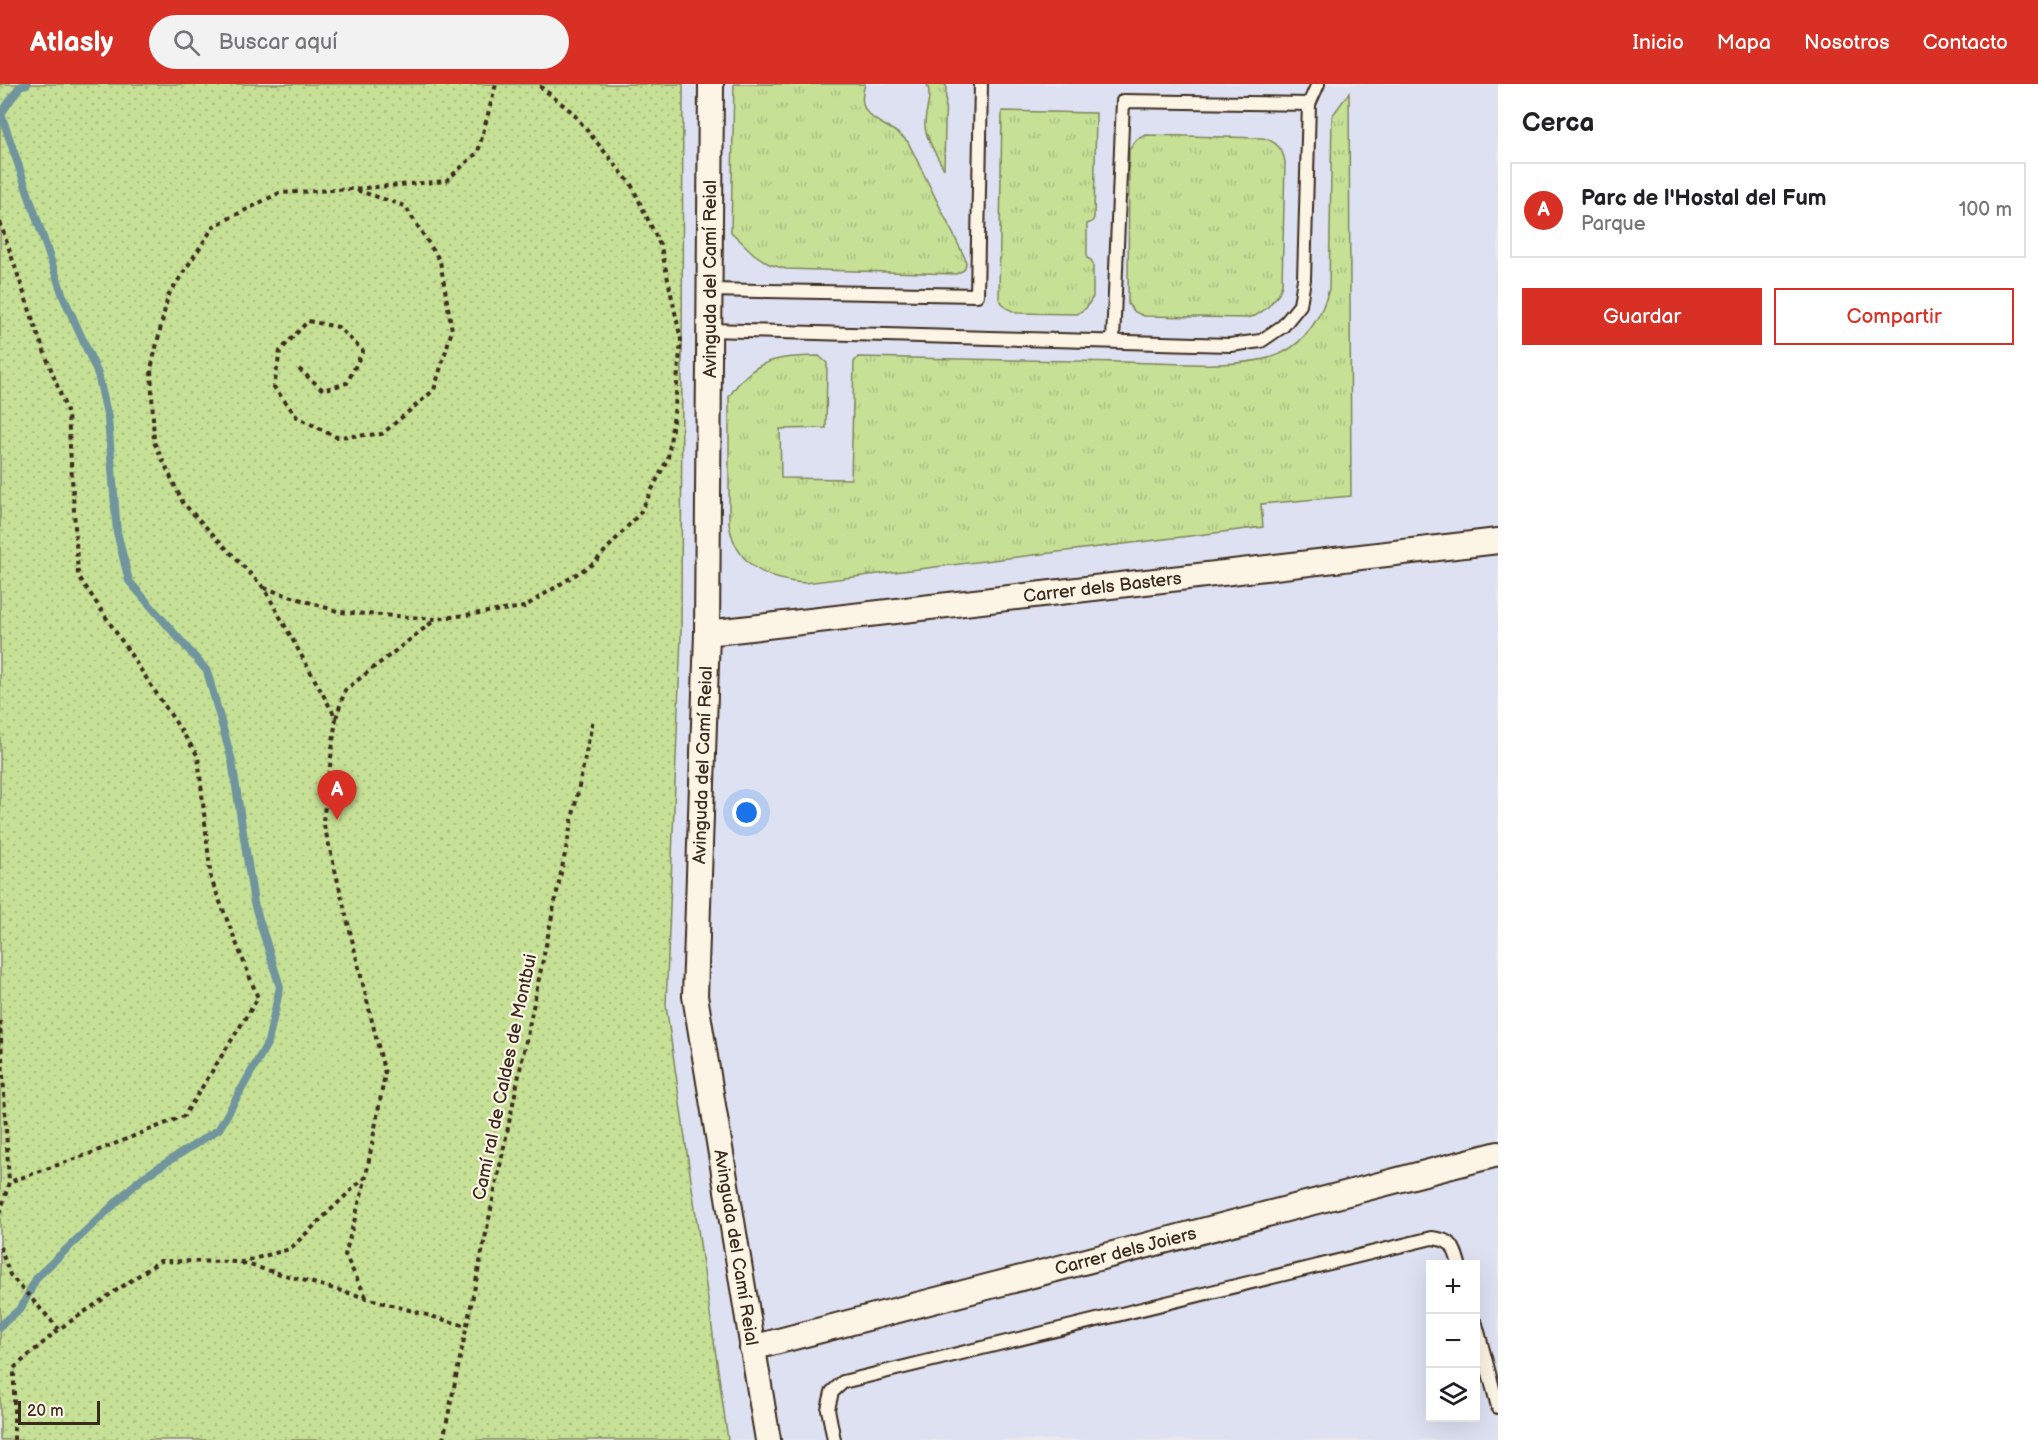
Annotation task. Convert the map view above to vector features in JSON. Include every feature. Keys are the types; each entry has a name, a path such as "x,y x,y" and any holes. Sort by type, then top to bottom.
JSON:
{"street":[{"name":"Avinguda del Camí Reial","path":"711,84 707,633 695,996 768,1440"},
{"name":"Carrer dels Basters","path":"707,633 1498,542"},
{"name":"Carrer dels Joiers","path":"752,1348 1498,1154"}],"lane":[{"path":"710,290 977,295 981,84"},
{"path":"710,330 1230,345 1261,341 1282,326 1300,305 1304,279 1309,104 1318,84"},
{"path":"1113,341 1123,100 1309,104"},
{"path":"834,1440 828,1410 832,1392 843,1382 1432,1238 1444,1239 1455,1248 1458,1260"},
{"path":"1480,1339 1498,1407"}],"path":[{"path":"336,718 264,588 183,503 154,442 152,369 168,296 214,226 279,193 446,181 478,152 496,84"},
{"path":"264,588 340,612 436,620 524,607 594,563 640,513 668,458 681,340 661,247 631,184 572,112 537,84"},
{"path":"299,369 323,390 347,383 363,351 338,327 308,321 280,351 274,387 297,417 336,437 382,434 434,390 452,330 440,261 405,206 353,189"},
{"path":"0,222 68,414 78,576 198,756 211,879 258,998 184,1116 89,1154 9,1182"},
{"path":"366,1297 345,1255 366,1176 385,1074 323,821 336,718 345,690 436,620"},
{"name":"Camí ral de Caldes de Montbui","path":"442,1440 593,719"},
{"path":"0,1021 9,1182 0,1214"},
{"path":"242,1262 290,1249 366,1176"},
{"path":"0,1247 10,1275 59,1329"},
{"path":"14,1440 14,1368 59,1329 160,1261 242,1262 466,1327"}],"shaded area":[{"path":"683,84 1498,84 1498,1440 728,1440 666,1005 681,635"}],"green space":[{"path":"0,84 683,84 681,635 666,1005 728,1440 0,1440"},
{"path":"734,84 865,84 862,97 864,107 875,120 901,135 908,142 965,258 964,270 956,274 786,269 769,264 754,254 731,232"},
{"path":"927,84 946,84 944,169 926,131 925,121 929,100"},
{"path":"1349,93 1351,496 1261,504 1263,527 805,583 766,574 755,568 738,550 729,524 729,397 747,374 768,362 791,357 819,356 827,363 826,428 780,429 781,478 851,479 854,362 858,357 1227,364 1267,358 1291,348 1299,342 1318,318 1329,289 1332,116"},
{"path":"1002,111 1096,113 1094,218 1087,224 1087,258 1093,264 1093,297 1086,308 1077,314 1017,313 1006,308 999,299"},
{"path":"1146,135 1263,138 1272,141 1281,149 1285,162 1282,285 1278,295 1267,308 1255,316 1246,318 1144,316 1135,312 1128,304 1129,150 1137,139"}],"waterway":[{"path":"0,1326 21,1308 37,1277 142,1178 219,1129 268,1042 280,987 254,903 232,761 207,671 129,581 117,532 108,418 98,374 63,296 1,114 20,86 27,84"}],"place":[{"name":"Parc de l'Hostal del Fum","path":"337,820"}]}
